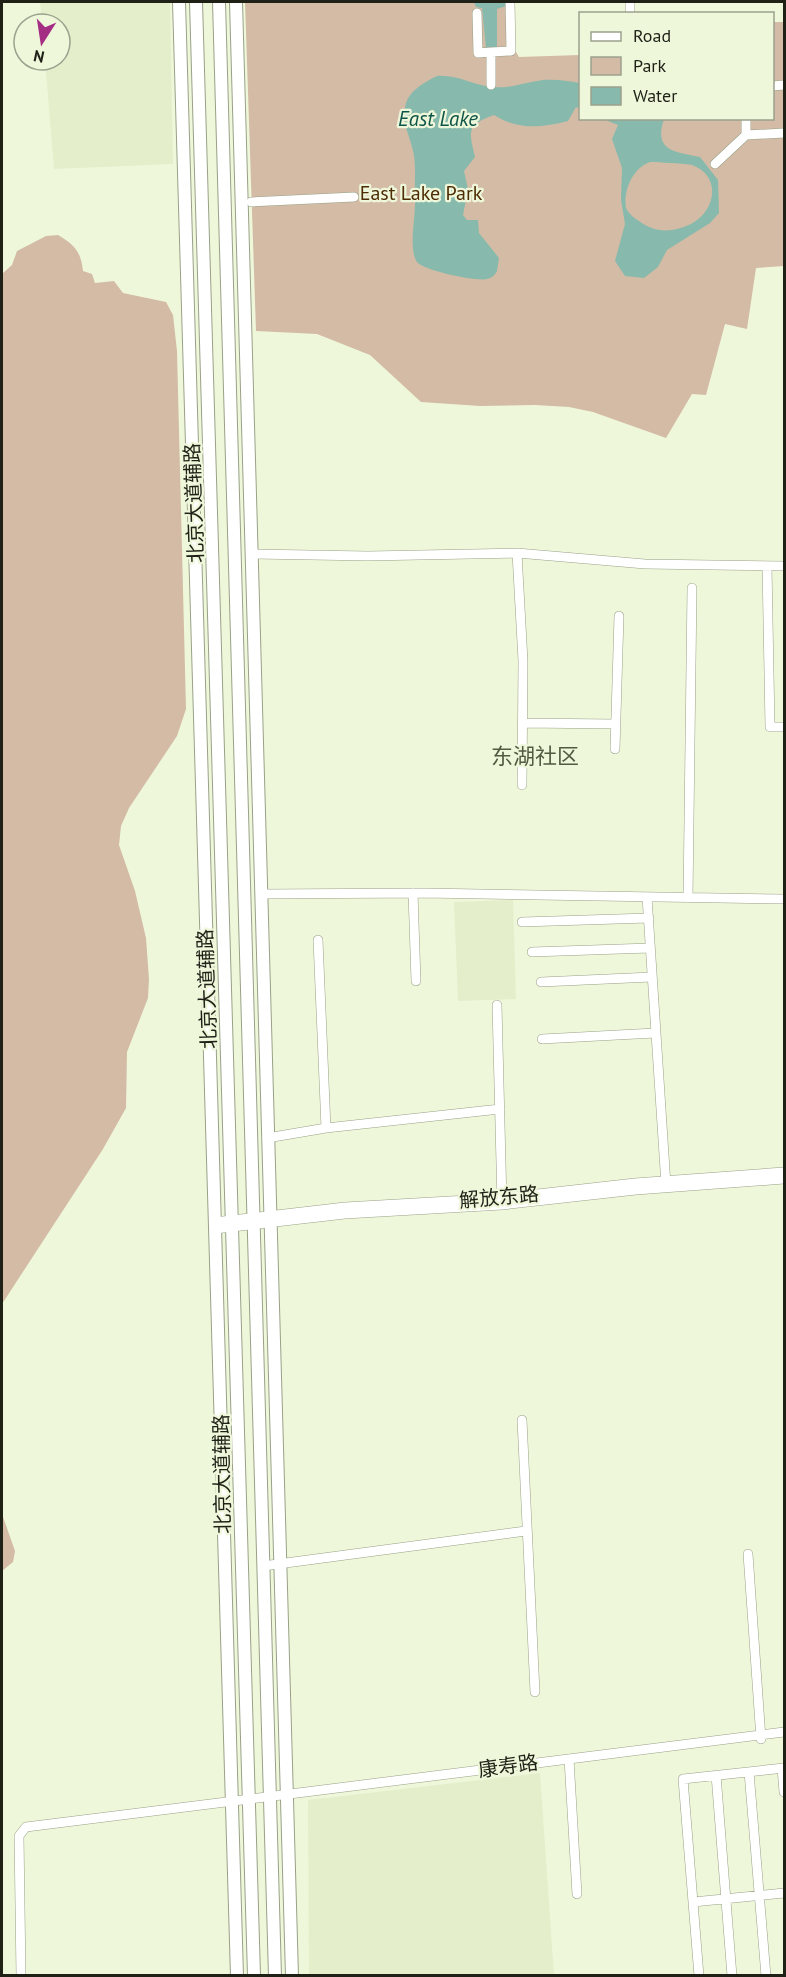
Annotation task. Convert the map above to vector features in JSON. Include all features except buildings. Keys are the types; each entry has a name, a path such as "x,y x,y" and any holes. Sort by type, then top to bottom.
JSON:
{"main road":[{"name":"北京大道辅路","path":"180,2 237,1976"},
{"path":"196,2 254,1976"},
{"path":"219,2 275,1976"},
{"path":"236,2 292,1976"}],"street":[{"path":"477,12 478,53 511,51 510,2"},
{"path":"491,52 491,85"},
{"path":"746,120 746,135"},
{"path":"715,164 746,135 784,133"},
{"path":"251,202 354,197"},
{"path":"252,554 368,556 517,553 645,564 784,566"},
{"path":"517,553 522,638 522,785"},
{"path":"767,566 770,726 784,727"},
{"path":"688,897 692,588"},
{"path":"615,749 619,616"},
{"path":"522,723 616,724"},
{"path":"413,893 416,981"},
{"path":"261,894 413,893 784,899"},
{"path":"647,897 665,1184"},
{"path":"522,922 649,918"},
{"path":"318,940 326,1128"},
{"path":"532,952 650,948"},
{"path":"541,982 652,977"},
{"path":"496,1005 502,1202"},
{"path":"542,1039 655,1033"},
{"path":"267,1138 326,1128 500,1109"},
{"name":"解放东路","path":"215,1225 502,1202 784,1172"},
{"name":"解放东路","path":"665,1184 784,1179"},
{"path":"522,1420 536,1692"},
{"path":"263,1566 526,1532"},
{"path":"748,1554 761,1737"},
{"name":"康寿路","path":"761,1737 784,1732"},
{"name":"康寿路","path":"21,1976 18,1848 19,1836 26,1827 784,1736"},
{"path":"569,1761 577,1894"},
{"path":"699,1976 683,1779 784,1768 784,1792"},
{"path":"749,1772 766,1976"},
{"path":"716,1775 732,1976"},
{"path":"693,1902 784,1893"}],"shaded area":[{"path":"40,2 170,2 173,164 54,169 46,72 72,72 72,12 41,12"},
{"path":"513,900 516,999 458,1001 454,902"},
{"path":"540,1773 554,1975 309,1975 308,1800"}],"green space":[{"name":"East Lake Park","path":"245,2 510,2 512,45 519,57 579,55 579,120 774,120 774,22 784,22 784,266 756,268 747,329 725,324 706,395 692,394 666,438 593,412 569,407 480,406 421,402 370,355 317,334 256,331"},
{"path":"58,235 76,250 81,259 83,271 92,274 95,283 114,281 123,293 166,302 173,315 177,351 186,709 177,736 129,808 121,826 119,845 135,891 146,938 149,979 148,998 127,1052 126,1108 103,1149 2,1304 2,274 12,265 17,251 46,236"},
{"path":"2,1514 15,1551 13,1562 2,1571"}],"water":[{"path":"474,2 507,2 506,6 497,9 497,48 486,48 482,8 476,7"},
{"name":"East Lake","path":"437,76 499,87 543,80 579,83 579,108 576,107 568,121 530,126 512,123 494,115 478,122 472,130 475,157 464,171 468,189 463,215 467,220 478,220 479,233 499,258 497,271 487,279 473,279 439,272 421,265 414,256 415,166 414,153 405,121 405,109 408,98 423,84"},
{"path":"606,120 664,120 661,138 664,144 675,151 700,157 718,180 719,213 710,223 667,250 658,267 644,278 625,276 615,261 625,224 621,200 622,168 612,139 618,125","holes":["650,162 692,165 702,170 708,177 712,194 706,211 691,224 670,230 657,230 645,225 628,212 625,201 630,180 644,165"]}],"district":[{"name":"东湖社区","path":"535,756"}]}
